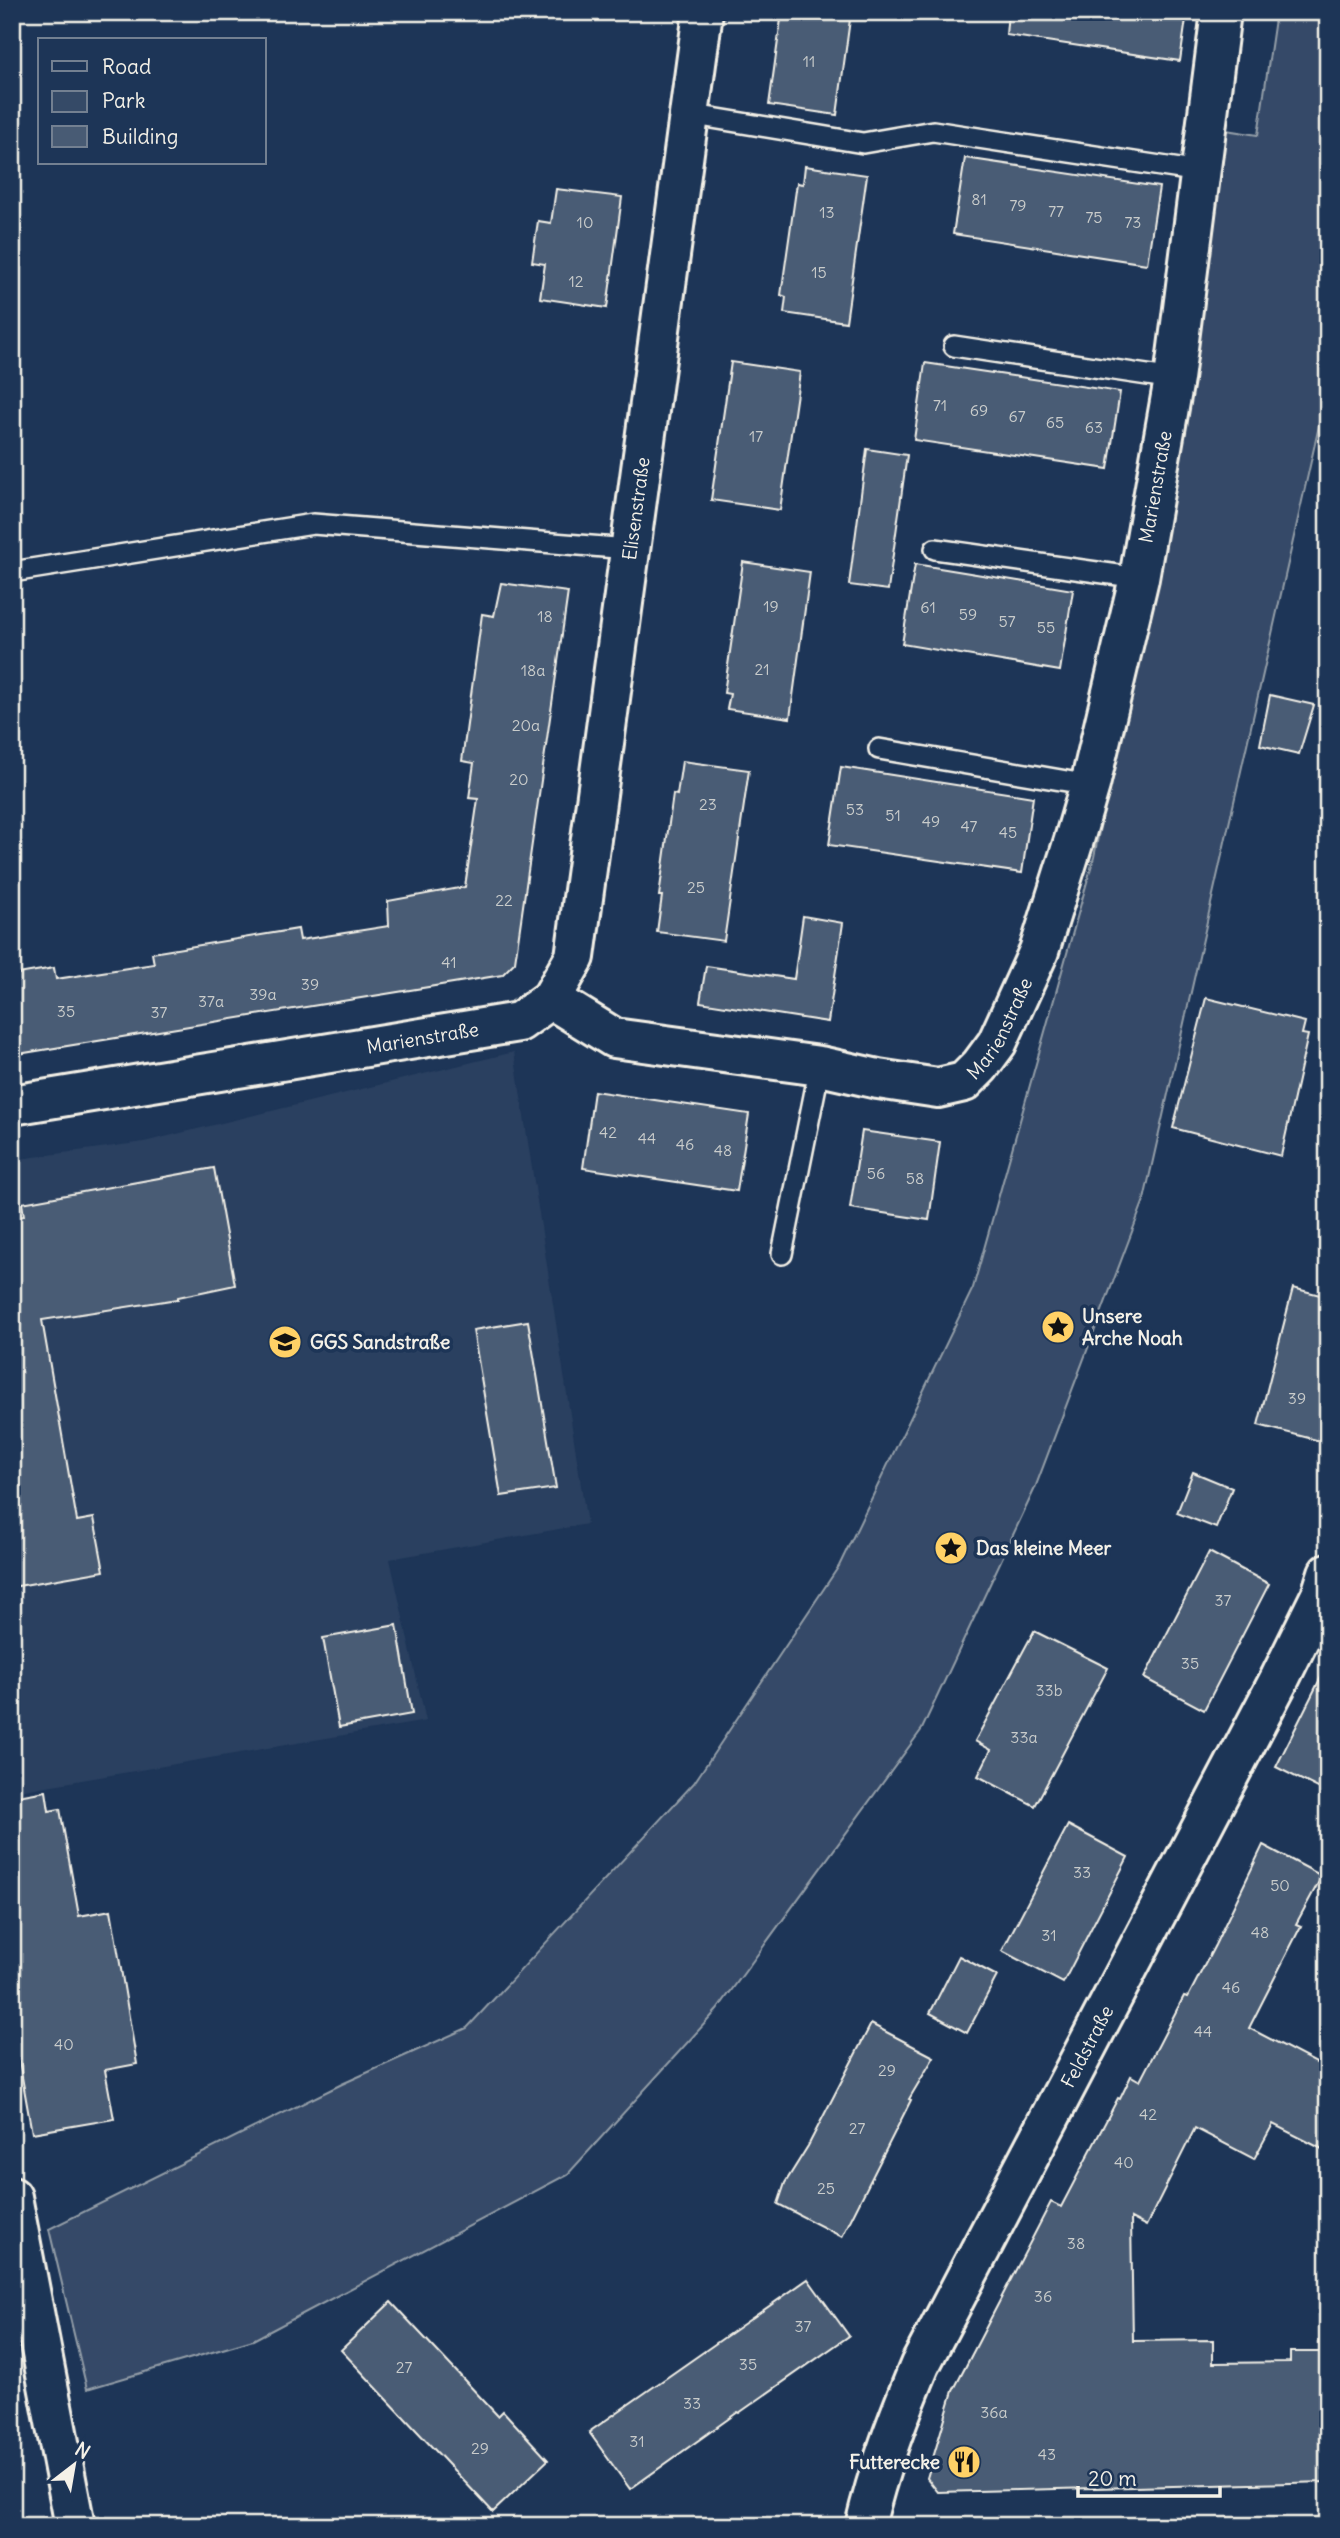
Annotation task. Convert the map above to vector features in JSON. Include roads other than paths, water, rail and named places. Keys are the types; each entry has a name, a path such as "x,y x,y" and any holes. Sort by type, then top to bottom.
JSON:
{"street":[{"name":"Elisenstraße","path":"551,999 575,957 703,12"},
{"name":"Marienstraße","path":"12,1105 519,1022 551,999 614,1038 820,1066 878,1079 938,1088 964,1082 997,1043 1039,951 1090,785 1139,578 1174,379 1221,12"},
{"name":"Feldstraße","path":"865,2526 874,2486 893,2429 920,2365 1280,1678 1321,1595 1328,1573"},
{"path":"12,2197 75,2526"}],"lane":[{"path":"688,114 863,144 933,131 1200,172"},
{"path":"954,346 1174,379"},
{"path":"12,572 313,524 629,549"},
{"path":"935,549 1139,578"},
{"path":"878,749 1090,785"},
{"path":"782,1254 820,1066"}],"place":[{"name":"Unsere Arche Noah","path":"1058,1327"},
{"name":"GGS Sandstraße","path":"285,1342"},
{"name":"Das kleine Meer","path":"951,1548"},
{"name":"Futterecke","path":"964,2462"}]}
